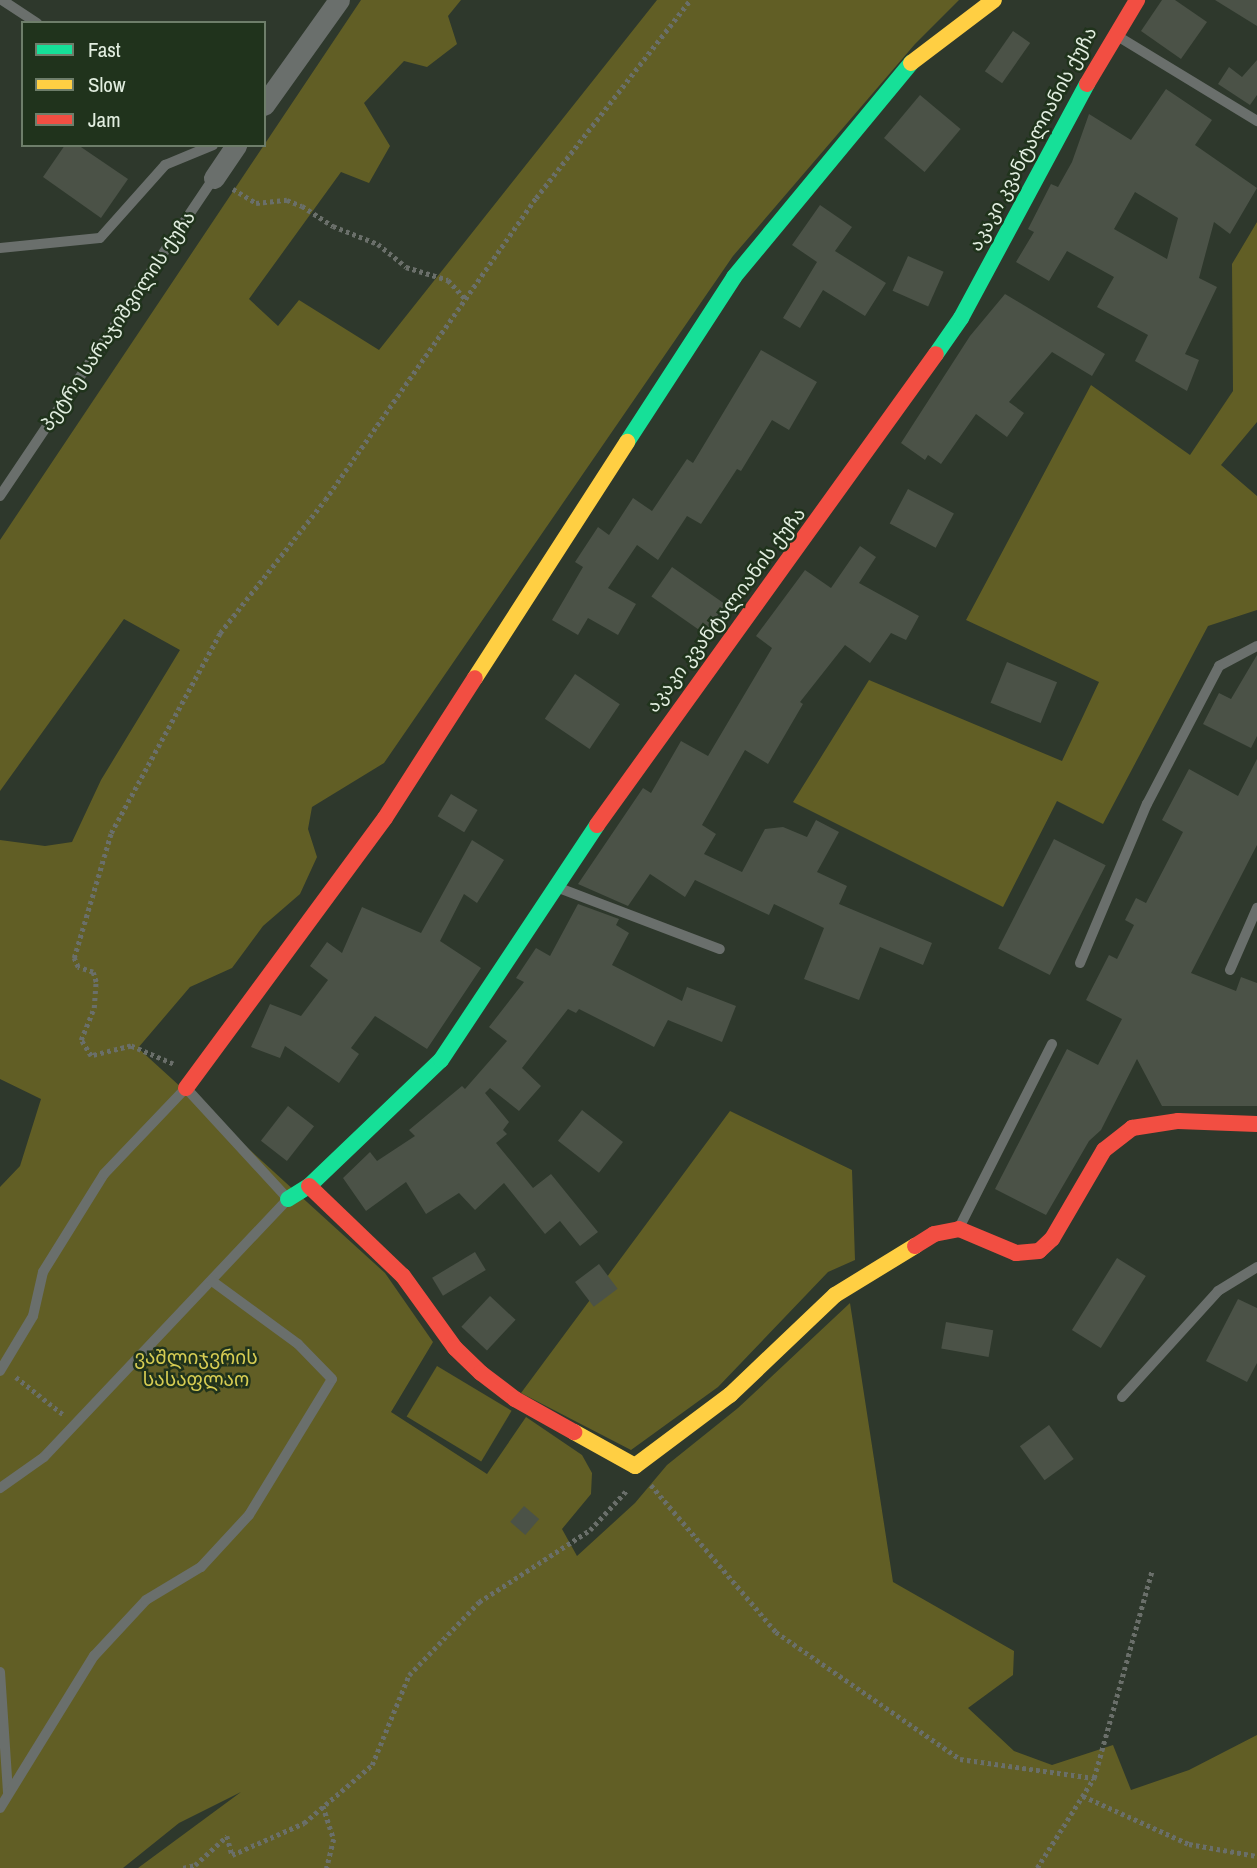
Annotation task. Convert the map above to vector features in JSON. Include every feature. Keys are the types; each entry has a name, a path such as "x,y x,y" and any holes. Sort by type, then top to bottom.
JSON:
{"street":[{"path":"266,102 340,0"},
{"path":"189,1082 385,818 734,276 916,57 994,0"},
{"name":"აკაკი კვანტალიანის ქუჩა","path":"288,1199 309,1186 441,1060 559,888 620,791 743,619 837,497 961,318 1113,33 1137,0"},
{"name":"პეტრე სარაჯიშვილის ქუჩა","path":"214,178 235,147"},
{"path":"309,1186 402,1276 455,1348 481,1373 515,1399 635,1466 730,1395 835,1295 934,1234 959,1229 1016,1253 1039,1251 1052,1239 1104,1150 1132,1128 1178,1121 1257,1124"}],"lane":[{"path":"2,0 34,21"},
{"path":"1113,33 1257,121"},
{"path":"0,248 100,238 165,165 208,147"},
{"name":"პეტრე სარაჯიშვილის ქუჩა","path":"0,496 214,178"},
{"path":"1080,963 1147,804 1219,666 1257,646"},
{"path":"559,888 720,949"},
{"path":"1230,970 1257,908"},
{"path":"959,1229 1052,1044"},
{"path":"0,1488 44,1457 288,1199 189,1082 104,1174 43,1272 33,1316 1,1369"},
{"path":"1122,1397 1218,1291 1257,1267"},
{"path":"0,1808 94,1656 146,1600 201,1567 249,1515 332,1379 299,1344 212,1281"},
{"path":"0,1672 8,1794"}],"path":[{"path":"189,1082 161,1056 131,1046 91,1056 81,1040 94,1008 96,982 93,972 78,967 74,958 93,883 123,810 220,633 325,500 536,198 690,0"},
{"path":"214,178 256,203 287,200 302,206 333,226 379,244 405,267 448,280 466,299"},
{"path":"1,1369 76,1424"},
{"path":"635,1466 776,1632 960,1759 1094,1778"},
{"path":"183,1868 195,1865 226,1836 232,1855 304,1823 372,1765 409,1675 479,1601 590,1530 625,1496 635,1466"},
{"path":"1037,1868 1094,1778 1152,1570"},
{"path":"1083,1796 1189,1844 1257,1856"},
{"path":"323,1806 334,1839 327,1868"}],"green space":[{"name":"ვაშლიჯვრის სასაფლაო","path":"361,0 461,0 448,16 457,44 427,67 404,61 364,103 390,146 369,183 341,172 249,299 278,326 299,300 379,350 657,0 959,0 915,44 733,256 384,763 312,807 308,829 317,857 300,894 263,926 232,968 190,987 138,1048 385,1273 433,1342 391,1412 487,1474 526,1417 582,1455 592,1473 591,1494 562,1529 577,1556 635,1503 667,1465 738,1408 850,1303 893,1582 1014,1651 1013,1675 968,1708 1014,1751 1052,1765 1113,1745 1131,1790 1189,1770 1257,1735 1257,1868 138,1868 241,1792 179,1823 123,1868 0,1868 0,1187 20,1166 41,1099 0,1079 0,840 45,846 72,842 101,780 180,650 124,619 0,791 0,540 263,147 266,147 266,142"},
{"path":"1257,222 1257,422 1221,465 1257,496 1257,610 1208,626 1103,824 1057,801 1003,907 793,802 869,680 1062,761 1099,682 966,620 1091,385 1190,455 1233,391 1232,264"},
{"path":"730,1111 852,1170 855,1260 828,1272 718,1387 631,1450 521,1393"},
{"path":"437,1366 512,1411 481,1461 407,1417"}],"building":[{"path":"1162,0 1175,0 1207,22 1181,59 1141,31"},
{"path":"1215,0 1257,0 1257,26"},
{"path":"1013,31 1030,43 1002,83 985,71"},
{"path":"1257,60 1257,95 1250,105 1218,84 1229,67 1242,77"},
{"path":"1166,89 1212,120 1195,145 1257,188 1230,234 1214,222 1199,278 1217,287 1185,354 1199,360 1187,391 1135,361 1148,335 1097,307 1114,277 1067,251 1049,281 1016,262 1034,232 1028,229 1051,184 1058,187 1072,162 1089,114 1131,140","holes":["1135,192 1178,218 1167,259 1114,229"]},
{"path":"920,95 961,129 925,172 884,138"},
{"path":"64,147 81,147 128,179 101,218 43,177"},
{"path":"820,205 852,227 835,251 886,283 865,316 823,290 800,328 783,318 817,262 792,245"},
{"path":"908,256 944,272 928,307 893,291"},
{"path":"1005,294 1105,354 1092,376 1052,352 1009,402 1024,413 1007,437 976,414 941,464 928,455 925,460 901,443 970,336"},
{"path":"761,350 817,382 789,430 772,420 741,471 737,469 701,524 687,516 658,560 637,545 608,588 636,604 618,635 588,618 578,635 552,620 583,567 575,562 598,527 609,535 633,498 652,511 687,459 693,463"},
{"path":"908,489 954,513 936,548 890,523"},
{"path":"860,546 876,557 859,583 919,616 906,640 891,633 870,663 845,645 800,702 803,704 768,764 745,750 702,825 716,834 704,854 742,872 765,829 783,827 807,837 816,820 839,832 817,872 847,886 839,904 932,943 923,965 880,947 859,1000 804,979 824,928 774,904 769,915 695,880 685,897 650,874 628,906 578,884 643,788 651,793 681,741 708,756 772,648 756,636 805,570 831,588"},
{"path":"672,567 725,604 705,634 651,596"},
{"path":"1257,655 1257,736 1251,748 1203,724 1219,693 1231,699"},
{"path":"1007,662 1057,682 1041,723 991,703"},
{"path":"575,674 620,704 590,749 545,719"},
{"path":"1257,759 1257,845 1191,973 1236,991 1241,977 1257,983 1257,1106 1162,1106 1137,1059 1101,1130 1089,1141 1046,1215 995,1189 1067,1049 1098,1065 1122,1019 1086,1000 1109,955 1117,959 1134,925 1125,920 1136,898 1146,903 1183,832 1162,820 1189,769 1238,796"},
{"path":"451,794 478,810 464,832 438,816"},
{"path":"1054,839 1106,865 1050,975 998,949"},
{"path":"472,840 504,860 477,903 464,894 440,941 481,968 427,1049 375,1016 351,1048 359,1054 339,1083 285,1046 280,1058 251,1047 270,1004 301,1016 328,980 310,966 327,942 342,953 362,907 421,933"},
{"path":"578,904 619,919 616,925 629,933 612,965 682,1001 687,987 736,1006 722,1042 668,1020 654,1047 579,1009 576,1013 568,1009 522,1068 541,1086 519,1111 490,1088 485,1093 509,1122 503,1130 507,1134 496,1143 533,1188 551,1174 598,1232 580,1246 560,1221 545,1234 504,1183 475,1210 459,1193 426,1214 406,1182 366,1211 343,1178 370,1152 377,1161 415,1136 409,1130 462,1086 465,1089 507,1041 489,1027 524,982 516,978 536,948 550,956"},
{"path":"288,1106 314,1126 287,1161 261,1141"},
{"path":"582,1110 623,1142 599,1173 558,1141"},
{"path":"475,1252 486,1270 443,1296 432,1278"},
{"path":"1117,1258 1146,1276 1101,1348 1072,1330"},
{"path":"599,1264 618,1289 594,1307 575,1282"},
{"path":"490,1296 516,1320 487,1351 461,1327"},
{"path":"1238,1299 1257,1308 1257,1363 1247,1382 1206,1361"},
{"path":"946,1322 993,1330 989,1357 941,1349"},
{"path":"1049,1425 1074,1459 1045,1480 1020,1446"},
{"path":"524,1506 539,1519 525,1535 510,1522"}],"traffic: fast":[{"path":"627,442 734,277 911,63"},
{"path":"936,354 961,318 1087,84"},
{"path":"288,1199 309,1186 441,1060 597,825"}],"traffic: slow":[{"path":"911,63 994,0"},
{"path":"475,678 627,442"},
{"path":"574,1432 635,1466 730,1395 835,1295 915,1246"}],"traffic: jam":[{"path":"1087,84 1137,0"},
{"path":"597,825 936,354"},
{"path":"186,1088 385,818 475,678"},
{"path":"915,1246 934,1234 959,1229 1016,1253 1039,1251 1052,1239 1104,1150 1132,1128 1178,1121 1257,1124"},
{"path":"309,1186 403,1276 455,1348 481,1373 515,1399 574,1432"}]}
